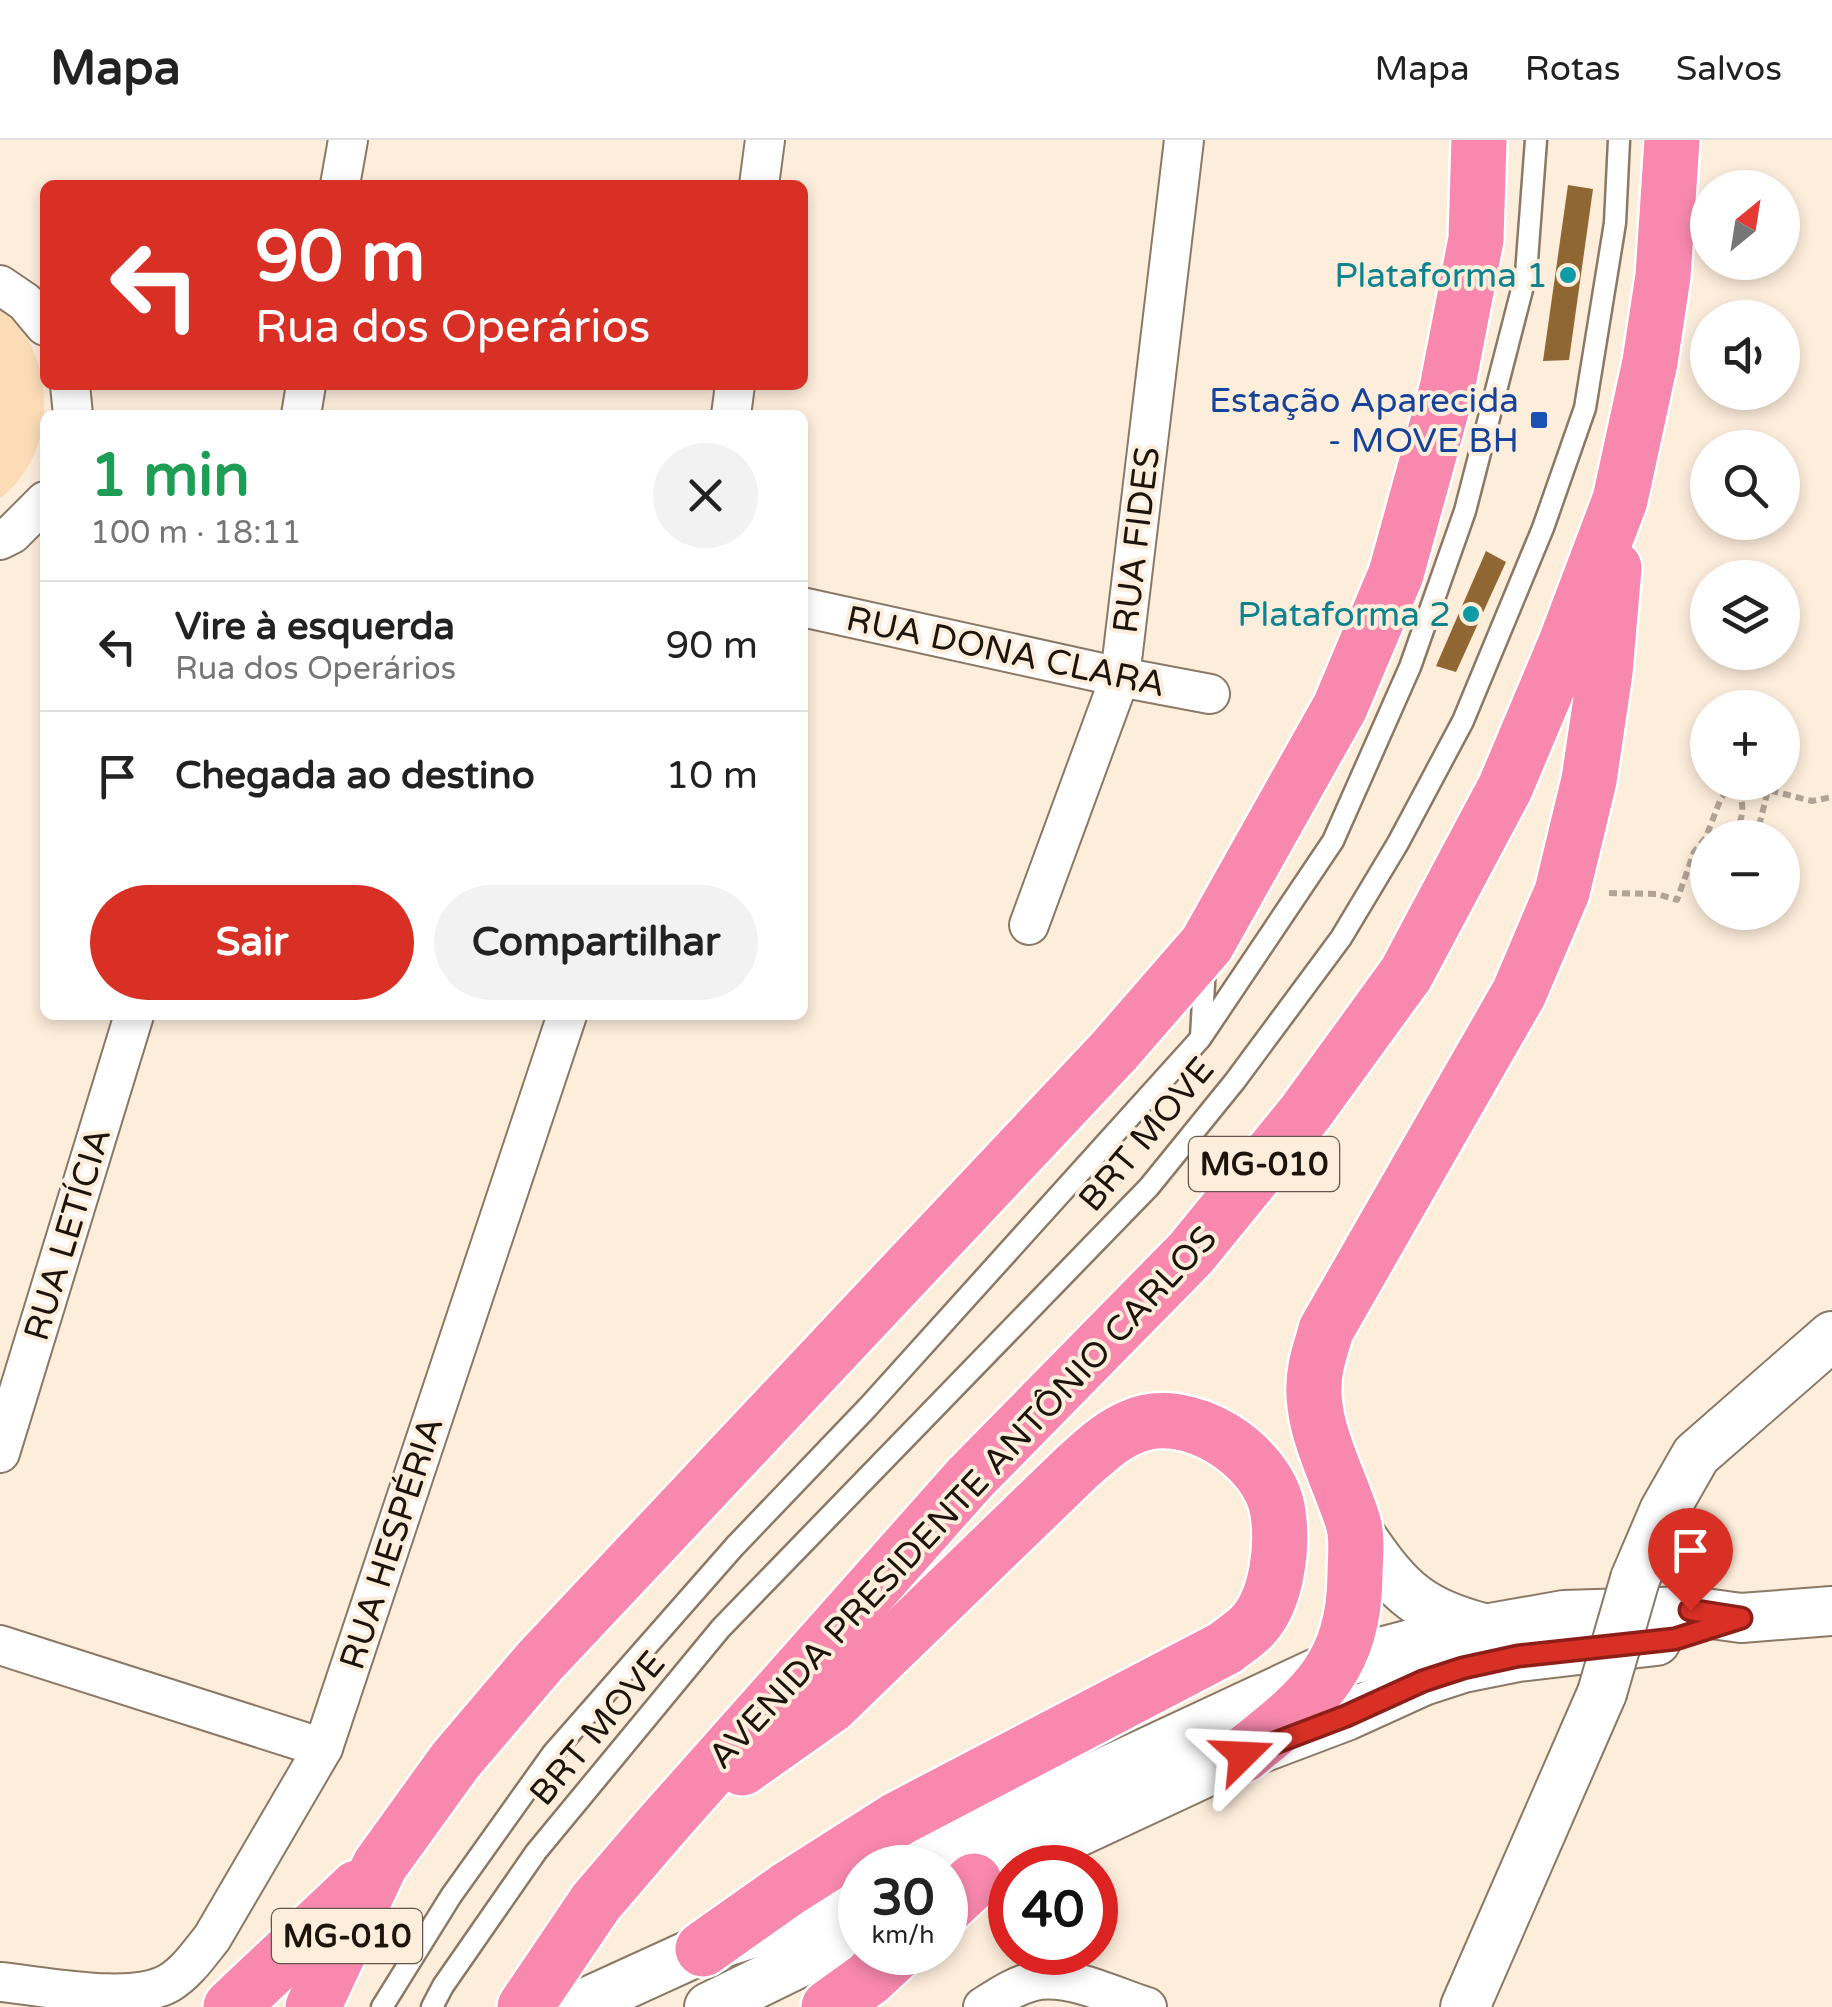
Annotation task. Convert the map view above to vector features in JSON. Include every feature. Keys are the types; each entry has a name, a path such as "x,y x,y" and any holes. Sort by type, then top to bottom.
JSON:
{"highway":[{"name":"MG-010","path":"313,2007 380,1865 455,1762 540,1661 1114,1050 1207,944 1340,707 1396,574 1448,389 1476,239 1479,140"},
{"name":"AVENIDA PRESIDENTE ANTÔNIO CARLOS","path":"525,2007 596,1902 662,1825 970,1478 1191,1253 1304,1114 1406,974 1506,788 1620,500 1650,362 1663,276 1672,140"},
{"path":"1243,1755 1307,1703 1336,1664 1354,1603 1355,1527 1316,1414 1315,1370 1326,1330 1518,993 1562,892 1588,780 1605,672 1620,500"},
{"path":"662,1825 831,1705 1076,1468 1135,1425 1194,1423 1237,1449 1267,1486 1278,1511 1278,1549 1266,1606 1254,1625 1225,1648 898,1819 788,1888 703,1949"},
{"path":"231,2007 380,1865"},
{"path":"828,2007 872,1975"}],"street":[{"path":"341,180 348,140"},
{"path":"760,180 765,140"},
{"name":"RUA FIDES","path":"1029,925 1120,677 1184,140"},
{"path":"0,285 25,302 40,320"},
{"path":"0,540 12,534 40,506"},
{"name":"RUA DONA CLARA","path":"808,607 1210,694"},
{"name":"RUA LETÍCIA","path":"0,1452 132,1020"},
{"name":"RUA HESPÉRIA","path":"0,1982 112,1993 142,1991 167,1984 189,1966 212,1938 323,1748 565,1020"},
{"path":"1465,2007 1602,1693 1635,1579 1664,1511 1696,1455 1832,1336"},
{"path":"1355,1527 1385,1570 1414,1601 1445,1618 1483,1628"},
{"path":"948,1845 1336,1664 1483,1628 1564,1616 1690,1610 1741,1618"},
{"path":"968,1888 1243,1755 1463,1668 1518,1656 1675,1639 1741,1618 1832,1611"},
{"path":"0,1645 323,1748"},
{"path":"595,1999 703,1949 766,1929 838,1896"},
{"path":"709,2007 838,1945"},
{"path":"983,2007 1012,1989 1041,1980 1077,1985 1147,2007"}],"lane":[{"name":"BRT MOVE","path":"382,2007 450,1896 552,1753 735,1546 868,1408 1200,1040 1332,840 1410,667 1466,511 1526,274 1536,140"},
{"name":"BRT MOVE","path":"432,2007 536,1852 721,1628 1149,1187 1341,938 1464,721 1567,460 1585,408 1615,222 1620,140"},
{"path":"1200,1040 1207,944"}],"path":[{"path":"1713,820 1721,798 1734,783 1744,802 1742,820"},
{"path":"1760,820 1768,790 1812,801 1832,797"},
{"path":"1562,892 1658,894 1677,900 1690,863"}],"shaded area":[{"path":"0,307 19,326 33,350 44,403 33,456 20,479 0,498"}],"building":[{"name":"Plataforma 1","path":"1568,185 1593,189 1569,360 1543,361"},
{"name":"Plataforma 2","path":"1486,551 1506,562 1456,672 1436,666"}],"place":[{"name":"Plataforma 1","path":"1568,275"},
{"name":"Estação Aparecida - MOVE BH","path":"1539,420"},
{"name":"Plataforma 2","path":"1471,614"}],"route":[{"path":"1243,1755 1463,1668 1518,1656 1675,1639 1741,1618 1690,1610"}]}
